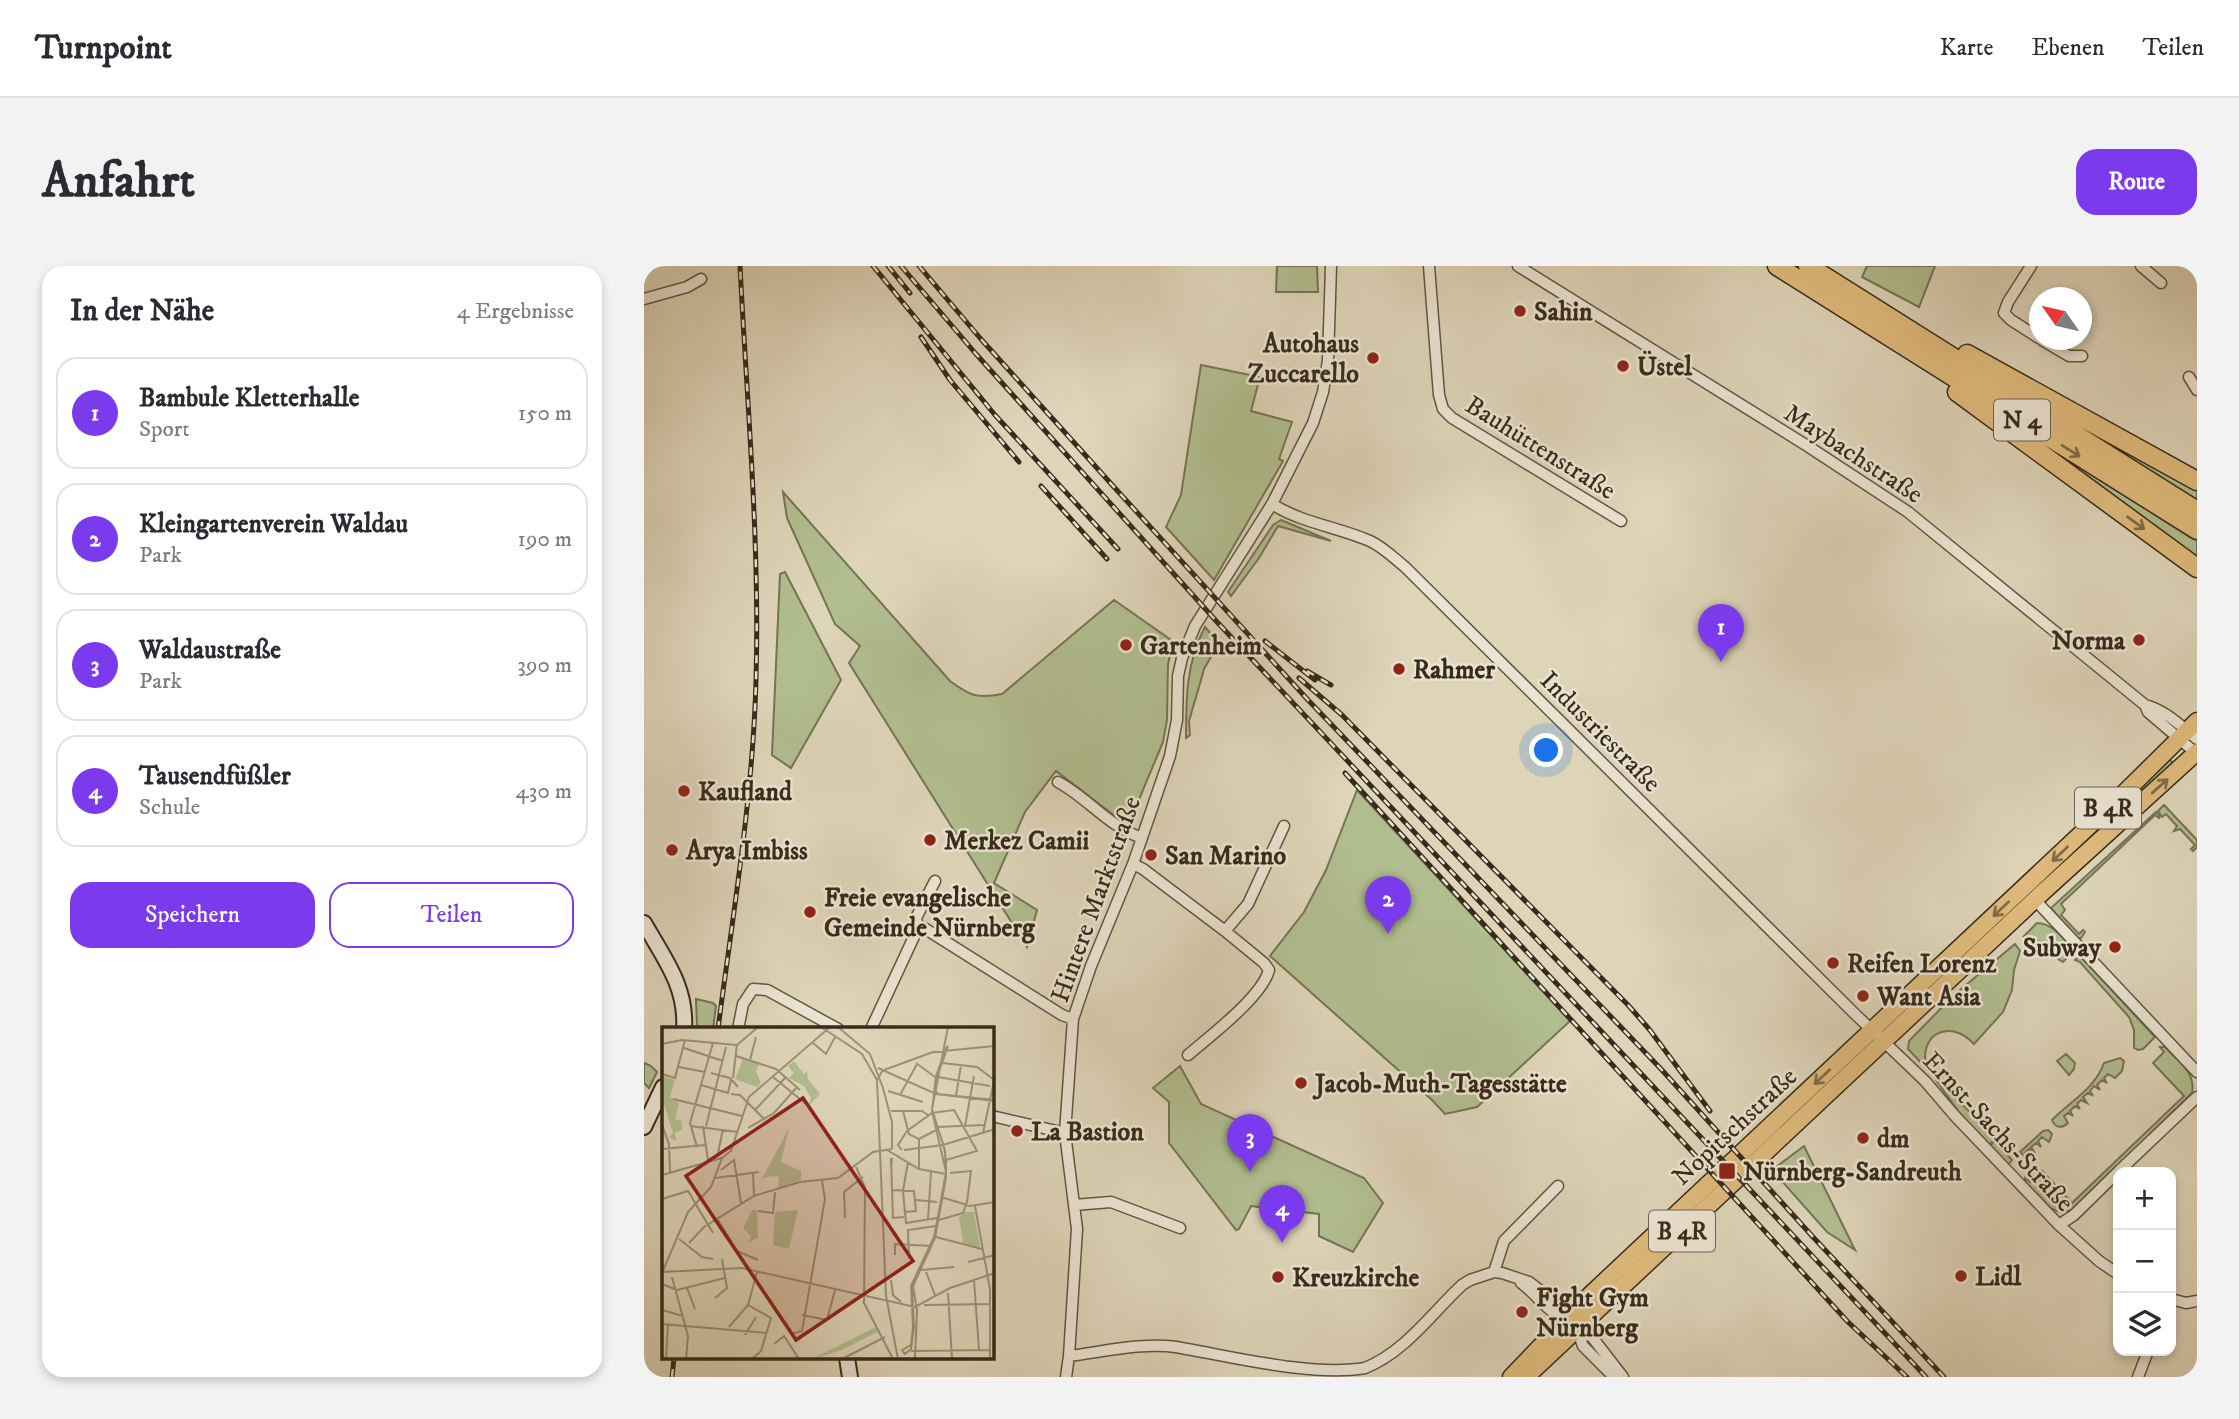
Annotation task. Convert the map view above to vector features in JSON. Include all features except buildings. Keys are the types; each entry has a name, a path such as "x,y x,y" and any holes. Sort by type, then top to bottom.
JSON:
{"highway":[{"path":"1777,266 1847,311 2197,568"},
{"path":"1808,266 1850,292 2197,481"},
{"name":"N 4","path":"1850,292 2197,511"},
{"name":"N 4","path":"1847,311 2197,530"}],"main road":[{"name":"Nopitschstraße","path":"1511,1377 1572,1324 1939,979 2190,733"},
{"name":"Nopitschstraße","path":"1939,979 2035,900 2197,753"},
{"path":"644,923 679,985 684,1001 684,1027"},
{"path":"644,1127 662,1089"},
{"name":"Nopitschstraße","path":"1526,1377 1572,1324"}],"street":[{"name":"Hintere Marktstraße","path":"1066,1377 1077,1229 1065,1133 1073,1019 1091,966 1133,864 1173,743 1182,658 1195,626 1272,504 1313,423 1323,391 1328,360 1331,266"},
{"name":"Bauhüttenstraße","path":"1429,266 1441,406 1452,418 1621,521"},
{"name":"Maybachstraße","path":"1518,266 1810,447 1908,512 2145,705 2154,707 2190,733 2197,753"},
{"path":"2029,331 2004,313 2031,266"},
{"path":"2141,266 2161,283"},
{"path":"644,299 687,287 701,279"},
{"path":"2059,350 2069,356 2081,356"},
{"path":"2189,377 2197,390"},
{"name":"Industriestraße","path":"1272,504 1294,515 1370,541 1405,567 1878,1036"},
{"path":"1058,782 1125,832 1142,838"},
{"path":"1225,931 1248,904 1284,826"},
{"path":"1133,864 1225,931 1269,970 1264,983 1238,1011 1188,1055"},
{"path":"872,1027 918,928 916,918 934,881"},
{"path":"2035,900 2197,1072"},
{"path":"918,928 925,928 1062,1015 1073,1019"},
{"path":"738,1027 743,1004 753,989 767,990 834,1027"},
{"name":"Ernst-Sachs-Straße","path":"1878,1036 1925,1081 2059,1225 2113,1271"},
{"path":"2123,1167 2197,1097"},
{"path":"994,1116 1065,1133"},
{"path":"2059,1225 2074,1215 2113,1177"},
{"path":"1493,1272 1504,1241 1558,1186"},
{"path":"1074,1205 1111,1202 1180,1228"},
{"path":"1069,1356 1166,1346 1281,1374 1343,1373 1366,1368 1392,1353 1462,1285 1493,1272 1509,1275 1534,1293 1552,1314 1592,1338 1623,1377"},
{"path":"2176,1300 2186,1303 2197,1301"},
{"path":"1572,1324 1583,1346 1614,1377"},
{"path":"2138,1377 2146,1356"}],"green space":[{"path":"1277,266 1317,266 1318,292 1276,292"},
{"path":"1867,266 1935,266 1919,307 1862,277"},
{"path":"1201,365 1260,377 1251,411 1292,422 1279,459 1283,461 1214,580 1166,527 1181,495"},
{"path":"2044,405 2197,486 2197,500"},
{"path":"2027,435 2197,540 2197,558"},
{"path":"783,492 950,681 969,693 980,696 1002,694 1114,600 1171,640 1173,644 1168,664 1167,720 1163,742 1128,826 1056,771 1025,812 994,883 1037,910 1027,947 849,663 860,646 835,624 787,518"},
{"path":"1281,520 1331,541 1278,526 1231,596 1228,592 1273,525"},
{"path":"785,572 841,680 791,768 772,755 780,574"},
{"path":"1205,627 1219,643 1204,669 1189,721 1190,735 1186,738 1191,667"},
{"path":"2168,758 2173,763 1951,969 1979,938"},
{"path":"1357,790 1570,1021 1477,1107 1445,1114 1270,956 1304,912 1326,870"},
{"path":"2164,805 2197,840 2197,847 2193,851 2191,849 2195,845 2180,829 2174,831 2177,826 2166,814 2162,817 2158,811"},
{"path":"2156,812 2159,818 2155,815 2061,904 2065,910 2061,915 2079,934 2083,930 2085,932 2081,938 2077,938 2051,908"},
{"path":"2037,923 2053,929 2074,950 2063,962 2037,940 2024,936"},
{"path":"2015,944 2020,951 2012,990 2003,1012 1974,1044 1955,1032 1937,1034 1927,1047 1927,1069 1908,1049 1909,1041 1954,995"},
{"path":"2080,956 2155,1037 2143,1049 2134,1048 2134,1030 2129,1017 2080,962 2075,960"},
{"path":"696,999 713,1003 716,1006 713,1027 697,1027"},
{"path":"2160,1047 2165,1047 2185,1067 2193,1086 2192,1093 2118,1167 2113,1167 2113,1172 2074,1209 2059,1212 2046,1205 2025,1183 2025,1178 2030,1182 2042,1171 2072,1203 2184,1096 2153,1063 2164,1052"},
{"path":"2066,1054 2075,1063 2069,1075 2057,1061"},
{"path":"2120,1058 2124,1061 2122,1071 2115,1078 2108,1074 2104,1078 2107,1083 2102,1080 2097,1085 2100,1090 2094,1086 2090,1091 2093,1096 2088,1093 2083,1097 2087,1103 2081,1100 2077,1104 2080,1109 2075,1106 2070,1111 2073,1116 2068,1113 2064,1116 2068,1123 2066,1125 2055,1125 2052,1120 2088,1088 2104,1063"},
{"path":"644,1063 657,1072 649,1088 644,1083"},
{"path":"1180,1066 1201,1104 1364,1178 1383,1203 1353,1252 1319,1236 1319,1214 1251,1206 1236,1230 1169,1143 1169,1102 1153,1088"},
{"path":"1937,1079 1996,1138 1989,1145 1959,1115"},
{"path":"2048,1130 2052,1134 2049,1142 2042,1137 2038,1141 2041,1147 2036,1143 2031,1147 2035,1153 2029,1149 2025,1153 2028,1160 2020,1152 2043,1131"},
{"path":"1997,1138 2003,1141 2003,1150 2012,1160 2008,1165 1990,1146"},
{"path":"1804,1146 1855,1250 1827,1232 1772,1170"}],"railway":[{"path":"718,1027 747,811 756,680 755,525 740,266"},
{"path":"873,266 995,415 1118,549"},
{"path":"888,266 910,293"},
{"path":"901,266 976,354 1218,623 1926,1377"},
{"path":"919,266 980,338 1308,700 1661,1069 1944,1377"},
{"path":"921,337 950,380 1019,462"},
{"path":"1041,486 1107,559"},
{"path":"1265,641 1315,680"},
{"path":"1307,671 1331,685"},
{"path":"1299,678 1342,715 1628,1005 1710,1111"},
{"path":"1345,773 1848,1322 1907,1377"},
{"path":"672,1377 674,1360"}],"place":[{"name":"Sahin","path":"1520,311"},
{"name":"Autohaus Zuccarello","path":"1373,358"},
{"name":"Üstel","path":"1623,366"},
{"name":"Norma","path":"2139,640"},
{"name":"Gartenheim","path":"1126,645"},
{"name":"Bambule Kletterhalle","path":"1721,662"},
{"name":"Rahmer","path":"1399,669"},
{"name":"Kaufland","path":"684,791"},
{"name":"Merkez Camii","path":"930,840"},
{"name":"Arya Imbiss","path":"672,850"},
{"name":"San Marino","path":"1151,855"},
{"name":"Freie evangelische Gemeinde Nürnberg","path":"810,912"},
{"name":"Kleingartenverein Waldau","path":"1388,934"},
{"name":"Subway","path":"2115,947"},
{"name":"Reifen Lorenz","path":"1833,963"},
{"name":"Want Asia","path":"1863,996"},
{"name":"Jacob-Muth-Tagesstätte","path":"1301,1083"},
{"name":"La Bastion","path":"1017,1131"},
{"name":"dm","path":"1863,1138"},
{"name":"Nürnberg-Sandreuth","path":"1727,1171"},
{"name":"Waldaustraße","path":"1250,1172"},
{"name":"Tausendfüßler","path":"1282,1243"},
{"name":"Lidl","path":"1961,1276"},
{"name":"Kreuzkirche","path":"1278,1277"},
{"name":"Fight Gym Nürnberg","path":"1522,1312"}]}
